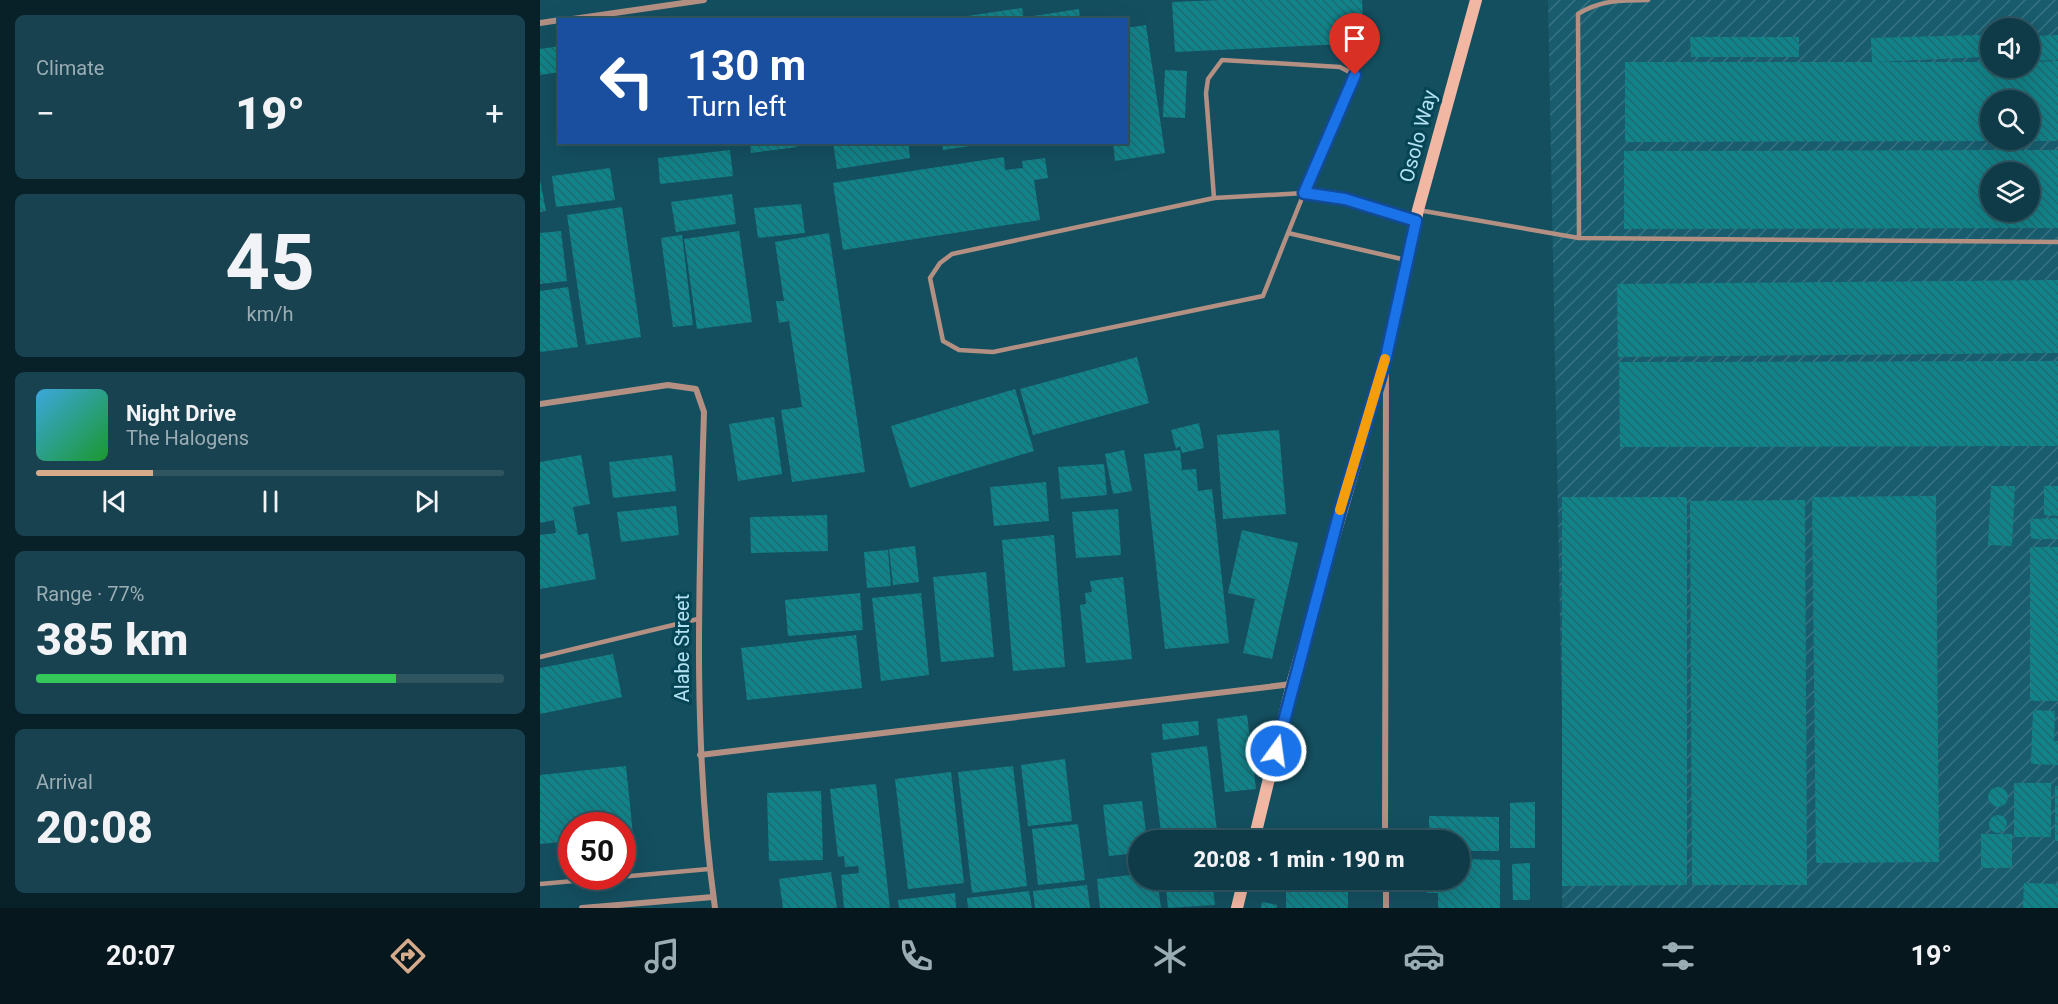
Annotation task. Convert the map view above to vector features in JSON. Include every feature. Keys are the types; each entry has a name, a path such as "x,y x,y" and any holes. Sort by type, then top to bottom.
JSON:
{"main road":[{"name":"Osolo Way","path":"1256,830 1292,684 1386,357 1417,216 1476,0"},
{"path":"1237,908 1241,890"}],"street":[{"path":"580,18 704,0"},
{"path":"540,23 558,20"},
{"path":"1385,830 1386,357"},
{"name":"Alabe Street","path":"540,404 668,385 696,389 704,412 698,619 700,755 709,869 715,908"},
{"path":"700,755 1292,684"},
{"path":"1386,890 1386,908"},
{"path":"582,908 713,897"}],"lane":[{"path":"1579,238 1578,14 1591,5 1609,0 1648,0"},
{"path":"1214,198 1206,93 1208,79 1222,60 1340,67 1355,75 1304,193 1263,296 993,352 959,350 944,341 930,278 940,262 951,254 1214,198 1304,193 1345,199 1417,216 1579,238 2058,242"},
{"path":"1288,233 1406,260"},
{"path":"540,657 698,619"},
{"path":"540,884 709,869"}],"shaded area":[{"path":"1548,0 2058,0 2058,908 1562,908 1563,775"}],"building":[{"path":"1362,0 1364,43 1175,52 1172,2"},
{"path":"1022,8 1024,18 954,18"},
{"path":"1079,9 1080,18 1027,18"},
{"path":"1146,25 1165,153 1115,161 1113,144 1128,144 1128,28"},
{"path":"1980,35 1980,57 1875,62 1980,62 1980,78 2040,78 2040,62 2058,61 2058,141 2040,141 2040,90 1980,90 1980,141 1625,142 1625,62 1872,62 1871,38"},
{"path":"2058,35 2058,60 2040,61 2040,36"},
{"path":"1690,37 1799,37 1799,57 1691,57"},
{"path":"558,46 558,72 540,75 540,49"},
{"path":"1165,70 1187,71 1185,118 1163,117"},
{"path":"750,144 797,144 797,147 751,153"},
{"path":"833,144 908,144 910,158 837,169"},
{"path":"942,144 984,144 943,150"},
{"path":"730,150 733,176 660,184 658,158"},
{"path":"2058,150 2058,228 1624,229 1624,151"},
{"path":"1004,157 1005,170 1023,168 1022,161 1045,158 1048,178 1034,180 1040,220 843,250 833,183"},
{"path":"610,168 615,200 556,207 552,176"},
{"path":"540,180 546,211 540,212"},
{"path":"732,194 736,224 676,232 671,202"},
{"path":"801,204 805,233 758,238 754,208"},
{"path":"622,207 641,337 586,345 567,215"},
{"path":"561,231 567,281 540,284 540,233"},
{"path":"739,231 752,322 697,329 684,239"},
{"path":"829,233 865,472 792,482 781,410 802,407 789,321 779,323 776,301 784,301 775,242"},
{"path":"682,235 693,325 673,327 661,238"},
{"path":"2058,280 2058,353 1618,357 1617,284"},
{"path":"568,287 578,347 540,352 540,291"},
{"path":"1137,357 1149,403 1033,435 1020,389"},
{"path":"2058,361 2058,446 1620,447 1619,362"},
{"path":"1015,389 1034,451 910,488 891,426"},
{"path":"774,417 782,474 738,481 729,424"},
{"path":"1199,423 1204,448 1182,453 1180,446 1176,449 1171,430"},
{"path":"1279,430 1286,514 1223,519 1217,435"},
{"path":"1124,450 1132,491 1113,494 1105,454"},
{"path":"1180,450 1182,470 1196,469 1198,491 1212,489 1229,643 1165,649 1144,454"},
{"path":"581,455 590,504 573,507 578,535 588,533 596,579 540,589 540,535 556,533 554,520 540,523 540,462"},
{"path":"672,455 676,491 613,498 609,462"},
{"path":"1104,464 1107,495 1061,499 1058,467"},
{"path":"1046,482 1049,521 994,526 990,487"},
{"path":"1991,486 2015,486 2012,546 1988,545"},
{"path":"2044,486 2058,486 2058,516 2044,515"},
{"path":"1936,496 1939,862 1816,863 1812,497"},
{"path":"1562,497 1687,497 1687,885 1562,886"},
{"path":"1805,500 1807,885 1692,885 1690,501"},
{"path":"676,506 679,535 621,542 617,512"},
{"path":"1118,509 1121,555 1076,558 1072,512"},
{"path":"827,515 828,551 751,553 750,517"},
{"path":"2058,518 2058,539 2031,539 2030,519"},
{"path":"1242,530 1298,543 1272,659 1243,653 1255,599 1228,593"},
{"path":"1054,535 1065,667 1013,671 1002,540"},
{"path":"915,546 919,582 893,585 889,549"},
{"path":"2030,547 2058,547 2058,701 2030,701"},
{"path":"888,550 891,586 867,588 864,552"},
{"path":"986,572 994,657 941,662 933,577"},
{"path":"1123,577 1132,659 1086,663 1080,605 1086,604 1085,593 1092,592 1090,581"},
{"path":"860,593 863,630 788,636 785,600"},
{"path":"921,593 929,675 881,681 872,598"},
{"path":"856,635 862,688 747,700 741,648"},
{"path":"613,654 622,697 540,714 540,668"},
{"path":"2033,710 2055,711 2054,741 2058,741 2058,765 2031,764"},
{"path":"1247,715 1256,789 1225,792 1217,719"},
{"path":"1198,721 1199,735 1163,740 1162,724"},
{"path":"1207,746 1217,830 1161,830 1151,753"},
{"path":"1065,759 1072,821 1028,826 1021,765"},
{"path":"626,766 631,812 558,812 558,842 540,844 540,775"},
{"path":"1013,766 1027,886 972,893 958,772"},
{"path":"951,772 964,883 908,889 895,779"},
{"path":"2014,783 2051,783 2051,837 2014,837"},
{"path":"876,784 890,908 844,908 841,875 859,873 858,866 845,867 844,856 838,857 830,789"},
{"path":"2055,786 2058,786 2058,841 2055,841"},
{"path":"1998,787 2005,790 2008,797 2005,804 1998,807 1991,804 1988,797 1991,790"},
{"path":"821,791 823,860 769,861 767,793"},
{"path":"1142,801 1146,830 1128,830 1128,854 1109,856 1103,805"},
{"path":"1535,802 1535,848 1510,848 1510,803"},
{"path":"1998,815 2004,818 2007,824 2004,830 1998,833 1992,830 1989,824 1992,818"},
{"path":"1429,816 1499,817 1499,851 1470,851 1470,830 1429,830"},
{"path":"1078,824 1085,880 1038,885 1032,829"},
{"path":"1981,834 2012,834 2012,868 1981,868"},
{"path":"1470,859 1500,860 1500,908 1438,908 1438,893 1427,893 1427,890 1470,890"},
{"path":"1530,863 1530,900 1513,900 1512,864"},
{"path":"831,872 837,908 783,908 779,879"},
{"path":"1128,875 1128,890 1159,890 1161,908 1100,908 1097,879"},
{"path":"2024,883 2058,884 2058,908 2023,908"},
{"path":"1087,885 1090,908 1035,908 1033,891"},
{"path":"1166,890 1213,890 1215,905 1168,908"},
{"path":"1286,890 1348,890 1348,908 1286,908"},
{"path":"1029,891 1032,908 968,908 967,898"},
{"path":"955,893 956,908 899,908 898,900"},
{"path":"1262,902 1277,905 1277,908 1261,908"}],"slow traffic":[{"path":"1340,510 1385,359"}],"route":[{"path":"1276,751 1341,507 1386,357 1416,221 1345,199 1304,193 1351,89 1355,75"}]}
